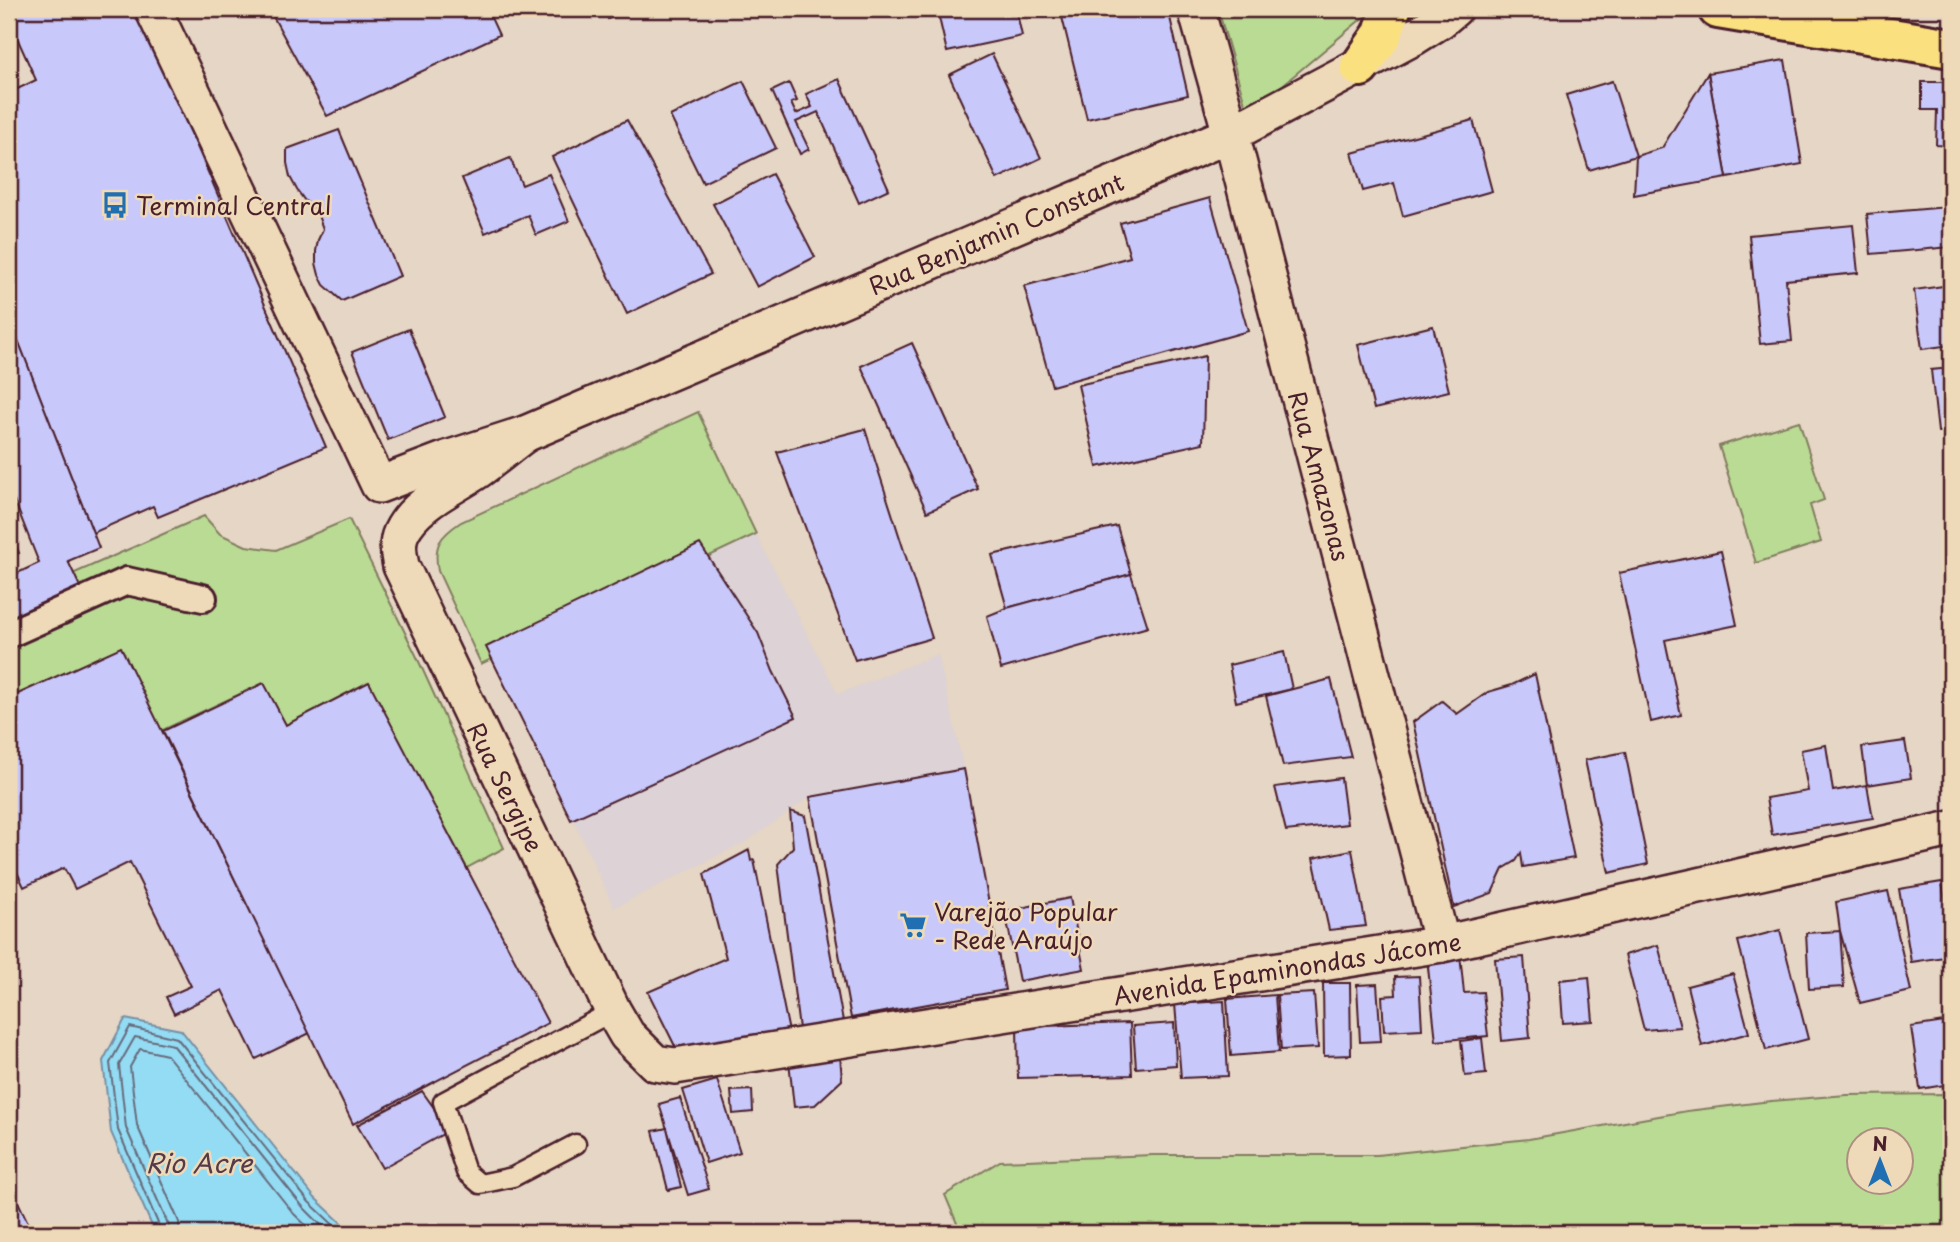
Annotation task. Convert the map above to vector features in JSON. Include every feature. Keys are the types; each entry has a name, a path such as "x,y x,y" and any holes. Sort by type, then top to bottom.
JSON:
{"main road":[{"path":"1360,67 1382,35 1391,9"},
{"path":"1718,9 1951,48"}],"street":[{"name":"Rua Benjamin Constant","path":"153,9 379,485 447,459 525,434 1231,134 1414,37 1454,9"},
{"name":"Rua Amazonas","path":"1195,9 1231,134 1442,944"},
{"name":"Rua Benjamin Constant","path":"400,535 423,507 525,434"},
{"name":"Rua Sergipe","path":"400,535 398,548 401,566 620,1023"},
{"path":"9,634 127,581 203,598"},
{"name":"Avenida Epaminondas Jácome","path":"620,1023 655,1063 675,1066 1442,944 1951,829"}],"lane":[{"path":"576,1144 513,1177 480,1184 466,1172 443,1102 620,1023"}],"shaded area":[{"path":"756,534 838,694 938,654 964,769 810,797 749,840 614,908 498,656"}],"green space":[{"path":"1218,9 1349,9 1366,15 1248,114"},
{"path":"698,412 756,534 481,664 438,571 437,554 443,537 461,522"},
{"path":"1799,421 1824,500 1810,505 1821,542 1756,563 1719,446"},
{"path":"204,516 220,534 246,546 276,550 349,519 416,655 504,848 467,868 368,682 286,725 263,683 137,742 107,683 9,726 9,602"},
{"path":"1951,1094 1951,1233 961,1233 945,1195 1000,1161 1153,1155 1377,1155 1529,1139 1687,1111 1847,1095"}],"water":[{"name":"Rio Acre","path":"125,1019 181,1030 315,1198 352,1233 155,1233 111,1132 103,1061"}],"building":[{"name":"Terminal Central","path":"9,9 138,9 326,447 158,517 153,506 93,533 9,317 9,93 36,80 9,20"},
{"path":"269,9 487,9 499,35 327,116"},
{"path":"604,9 633,9 608,19"},
{"path":"937,9 1016,9 1022,36 947,52"},
{"path":"1060,9 1168,9 1188,95 1087,119"},
{"path":"992,54 1041,158 997,179 949,75"},
{"path":"1785,60 1802,164 1727,178 1708,73"},
{"path":"1708,73 1727,178 1634,195 1636,156 1662,148"},
{"path":"839,79 889,189 859,203 818,112 796,122 809,149 800,154 772,91 789,83 797,101 791,103 796,114 812,107 806,94"},
{"path":"743,81 776,148 703,183 670,116"},
{"path":"1612,81 1636,156 1589,170 1566,95"},
{"path":"1922,82 1951,82 1951,146 1936,145 1937,110 1922,110"},
{"path":"627,120 711,274 627,314 552,157"},
{"path":"1473,120 1492,191 1403,216 1394,183 1363,191 1352,153"},
{"path":"339,130 400,276 342,301 324,285 319,275 316,251 323,229 316,210 297,190 287,163 287,149"},
{"path":"510,158 522,185 549,174 569,221 536,235 528,215 485,233 462,178"},
{"path":"772,174 815,257 757,287 713,204"},
{"path":"1210,198 1248,331 1052,386 1024,286 1130,257 1120,223"},
{"path":"1947,207 1951,247 1871,254 1867,214"},
{"path":"1853,225 1858,273 1786,280 1792,341 1760,344 1749,235"},
{"path":"1951,285 1951,345 1922,349 1914,290"},
{"path":"9,317 99,548 68,561 82,591 9,625 9,577 39,563 9,487"},
{"path":"1433,326 1449,391 1374,409 1358,345"},
{"path":"409,329 445,417 388,440 352,352"},
{"path":"912,343 978,489 927,512 861,366"},
{"path":"1205,356 1203,443 1097,467 1078,385"},
{"path":"1951,368 1951,431 1938,432 1931,370"},
{"path":"865,429 932,638 855,660 777,452"},
{"path":"1117,526 1131,574 1007,608 992,555"},
{"path":"9,529 19,553 9,557"},
{"path":"700,544 758,633 796,717 571,820 486,647"},
{"path":"1721,551 1737,625 1665,640 1681,715 1651,722 1619,573"},
{"path":"1131,574 1148,627 1001,669 987,616"},
{"path":"121,647 310,1033 256,1059 222,990 174,1014 166,997 191,986 130,862 75,889 64,868 24,887 9,855 9,698"},
{"path":"1284,652 1292,689 1236,702 1229,665"},
{"path":"1535,674 1574,858 1523,867 1521,853 1516,861 1503,869 1492,893 1454,907 1413,722 1442,701 1457,714 1488,692"},
{"path":"1331,679 1351,757 1283,766 1266,696"},
{"path":"369,682 548,1023 353,1124 163,731 264,683 286,725"},
{"path":"1905,741 1911,778 1867,785 1862,747"},
{"path":"1826,745 1833,791 1867,785 1873,818 1772,835 1766,798 1808,791 1801,750"},
{"path":"1625,752 1648,864 1609,873 1585,760"},
{"name":"Varejão Popular - Rede Araújo","path":"964,769 1005,990 851,1018 810,797"},
{"path":"1341,778 1347,824 1286,831 1275,787"},
{"path":"790,811 805,816 843,1021 799,1029 778,864 793,847"},
{"path":"749,850 751,861 754,860 789,1032 680,1056 648,992 726,958 704,874"},
{"path":"1352,850 1366,926 1329,930 1313,858"},
{"path":"1942,882 1951,956 1911,962 1899,889"},
{"path":"1888,891 1911,991 1860,1003 1840,931 1836,902"},
{"path":"1070,898 1084,969 1019,981 1005,911"},
{"path":"1780,930 1808,1039 1766,1050 1738,941"},
{"path":"1840,931 1844,987 1809,989 1806,933"},
{"path":"1658,945 1680,1027 1644,1030 1625,955"},
{"path":"1460,954 1464,993 1483,992 1488,1036 1436,1041 1427,958"},
{"path":"1524,957 1530,1038 1502,1041 1495,959"},
{"path":"1733,974 1749,1033 1702,1046 1687,986"},
{"path":"1419,976 1422,1029 1384,1031 1382,996 1396,995 1395,977"},
{"path":"1589,977 1593,1021 1563,1023 1560,980"},
{"path":"1323,983 1350,983 1351,1055 1324,1056"},
{"path":"1377,984 1381,1041 1360,1042 1357,985"},
{"path":"1314,993 1318,1048 1281,1050 1277,995"},
{"path":"1275,995 1279,1052 1231,1056 1227,999"},
{"path":"1224,1001 1228,1076 1181,1078 1175,1004"},
{"path":"1951,1021 1951,1084 1920,1089 1911,1027"},
{"path":"1130,1023 1132,1075 1018,1078 1017,1027"},
{"path":"1174,1023 1176,1065 1136,1068 1133,1026"},
{"path":"1482,1038 1486,1074 1465,1076 1461,1041"},
{"path":"840,1055 842,1080 815,1105 794,1107 789,1061"},
{"path":"717,1080 740,1152 706,1163 683,1090"},
{"path":"752,1090 753,1112 733,1114 731,1091"},
{"path":"422,1091 434,1108 443,1134 382,1168 357,1125"},
{"path":"680,1098 709,1189 688,1195 659,1104"},
{"path":"667,1128 681,1187 668,1190 653,1131"},
{"path":"9,1183 33,1233 9,1233"}],"place":[{"name":"Terminal Central","path":"115,205"},
{"name":"Varejão Popular - Rede Araújo","path":"913,925"}]}
